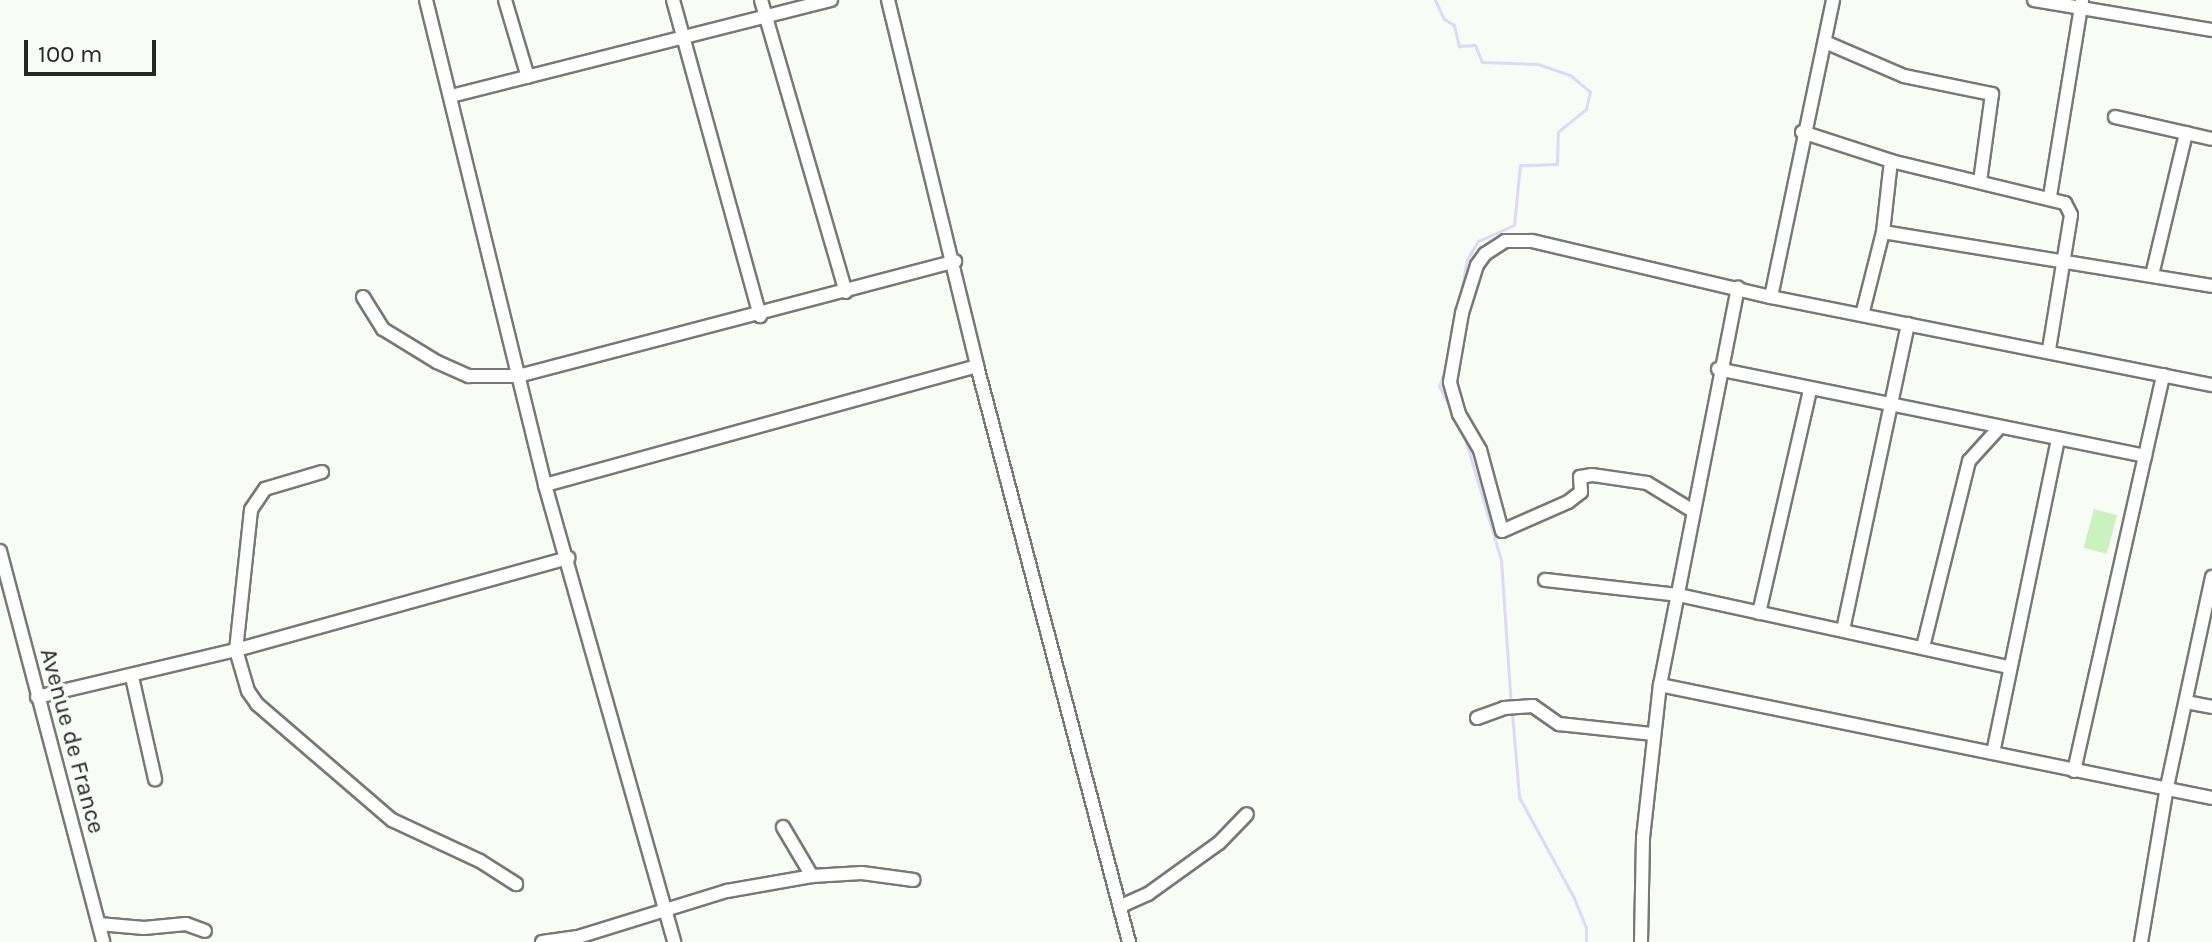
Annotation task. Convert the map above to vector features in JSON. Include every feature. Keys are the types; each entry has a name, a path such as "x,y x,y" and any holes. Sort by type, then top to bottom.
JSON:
{"street":[{"path":"426,0 545,485 674,942"},
{"path":"505,0 528,77"},
{"path":"673,0 760,316"},
{"path":"761,0 846,292"},
{"path":"451,96 682,35 831,0"},
{"path":"888,0 955,261 977,366 1129,942"},
{"path":"1771,297 1802,132 1833,0"},
{"path":"2034,0 2082,4 2212,30"},
{"path":"2050,196 2082,4"},
{"path":"1825,42 1904,76 1992,94 1980,182"},
{"path":"2115,117 2212,139"},
{"path":"1802,132 1891,161 2050,196 2065,203 2071,215 2049,350"},
{"path":"2152,275 2186,133"},
{"path":"1862,315 1883,232 1891,161"},
{"path":"1883,232 2061,263 2087,262 2212,286"},
{"path":"1693,511 1647,483 1592,475 1580,477 1581,492 1568,502 1502,531 1480,450 1450,386 1462,313 1477,265 1512,239 1771,297 2049,350 2212,385"},
{"path":"363,297 383,329 437,362 469,376 518,376 760,316 955,261"},
{"path":"1641,942 1642,847 1660,685 1718,369 1738,288"},
{"path":"1843,630 1908,324"},
{"path":"545,485 977,366"},
{"path":"1718,369 1810,391 2145,456"},
{"path":"2074,771 2163,375"},
{"path":"1759,613 1810,391"},
{"path":"1923,647 1969,461 1998,429"},
{"path":"1993,753 2058,439"},
{"path":"322,472 278,483 255,498 236,650 257,704 392,820 516,884"},
{"name":"Avenue de France","path":"0,551 103,942"},
{"path":"37,697 236,650 568,558"},
{"path":"2141,942 2167,787 2212,577"},
{"path":"1545,580 1678,595 2009,667"},
{"path":"132,677 155,779"},
{"path":"1660,685 2212,798"},
{"path":"2186,702 2212,707"},
{"path":"1477,718 1504,708 1533,706 1559,724 1653,734"},
{"path":"1121,906 1148,894 1219,843 1247,814"},
{"path":"783,827 812,876"},
{"path":"542,942 578,937 666,909 812,876 862,873 914,880"},
{"path":"99,924 144,928 186,924 205,931"}],"green space":[{"path":"2094,509 2117,515 2107,554 2084,548"}],"waterway":[{"path":"1435,0 1444,19 1454,25 1459,46 1475,45 1482,62 1538,64 1570,75 1590,92 1586,109 1558,132 1557,164 1520,165 1514,225 1478,241 1467,259 1451,344"},
{"path":"1448,359 1439,386 1453,414"},
{"path":"1464,435 1501,560 1511,705"},
{"path":"1512,713 1519,797 1574,898 1586,927 1586,942"}]}
